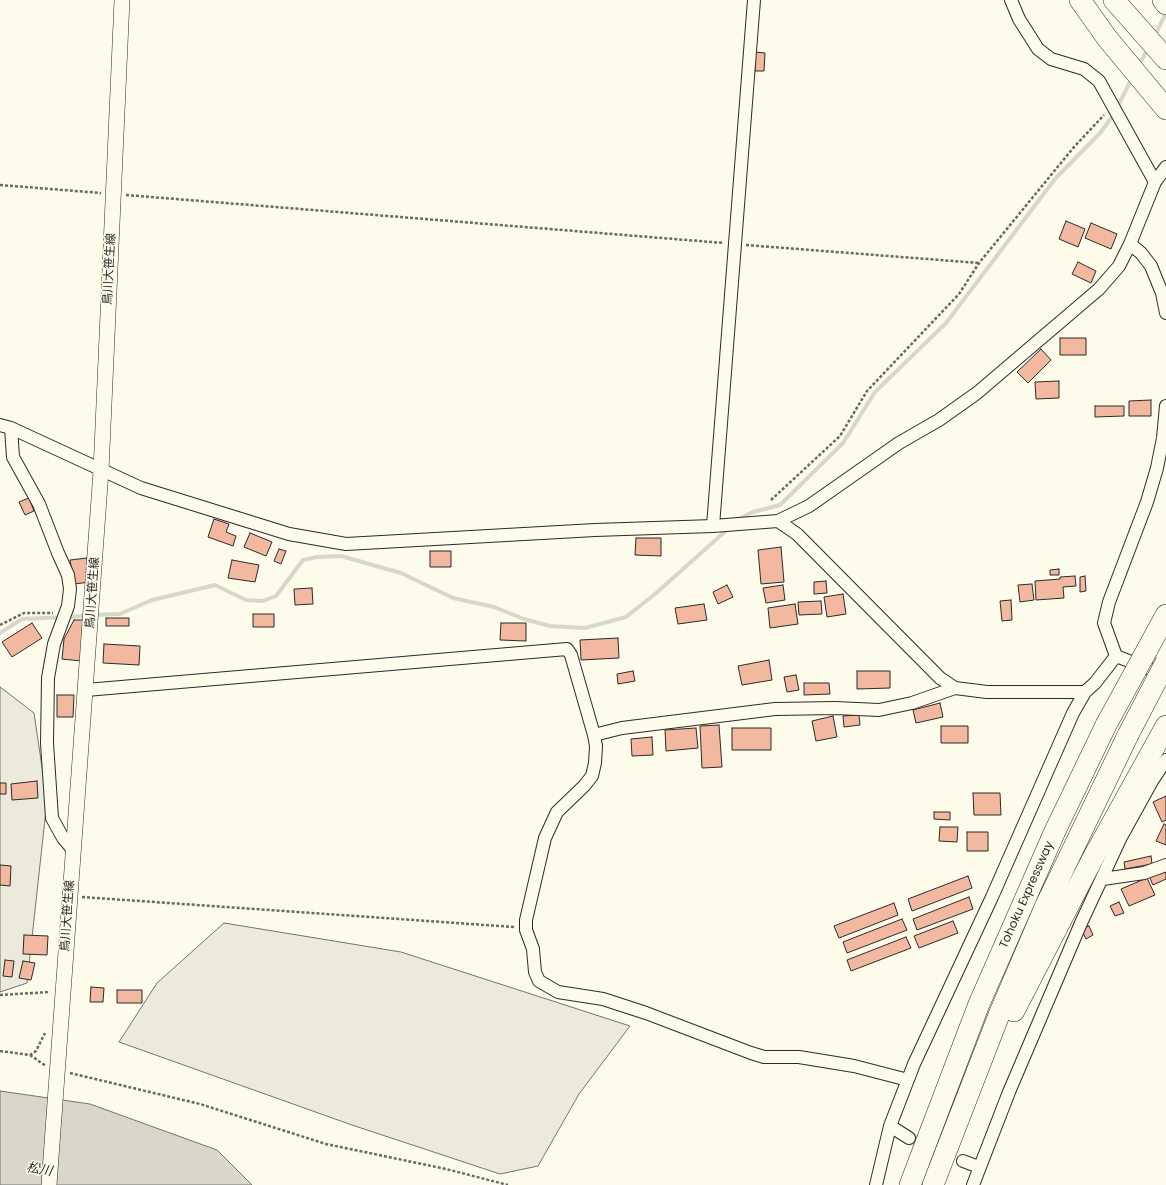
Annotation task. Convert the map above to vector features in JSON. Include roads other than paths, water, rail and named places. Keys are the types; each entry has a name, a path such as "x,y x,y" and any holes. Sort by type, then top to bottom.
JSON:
{"highway":[{"path":"1080,0 1106,38 1166,109"},
{"path":"1163,0 1166,4"},
{"path":"1120,7 1166,59"},
{"name":"Tohoku Expressway","path":"910,1185 979,1004 1055,831 1106,726 1166,614"},
{"name":"Tohoku Expressway","path":"933,1185 999,1015 1046,905 1128,735 1166,662"},
{"path":"956,1123 1094,856 1159,755 1166,726"}],"street":[{"name":"鳥川大笹生線","path":"49,1185 58,1072 56,991 70,896 74,850 101,471 122,0"},
{"path":"717,526 734,244 754,0"},
{"path":"1011,0 1019,19 1038,50 1051,58 1084,70 1099,81 1155,182"},
{"path":"5,427 141,488 289,534 346,544 595,530 737,525 778,521 809,506 899,443 939,420 977,393 1099,289 1120,266 1155,182 1166,167"},
{"path":"1130,244 1141,253 1151,266 1162,293 1166,313"},
{"path":"1166,406 1163,438 1157,468 1147,502 1109,602 1104,623 1116,656 1166,675"},
{"path":"5,427 14,457 39,504 68,575 70,589 68,606 57,633 51,658 47,695 46,743 52,818 63,838 74,850"},
{"path":"778,521 797,534 940,678 955,688"},
{"path":"86,690 567,649 571,656 594,735 596,746 595,768 592,776 557,812 550,824 526,920 526,928 531,940 537,977 546,986 558,992 603,999 646,1013 764,1057 799,1057 815,1059 854,1066 908,1080"},
{"path":"876,1185 890,1126 908,1080 992,898 1073,713 1085,692 1095,683 1116,656"},
{"path":"594,735 622,728 775,709 835,708 879,710 912,703 955,688 987,692 1085,692"},
{"path":"973,1185 1008,1092 1081,924 1121,837 1152,781 1159,755"},
{"path":"1103,879 1144,873 1166,865"},
{"path":"890,1126 909,1138"},
{"path":"963,1161 979,1167"}],"water":[{"name":"松川","path":"0,1091 90,1104 217,1150 252,1185 0,1185"}],"waterway":[{"path":"1154,37 1166,13"},
{"path":"1138,67 1148,48"},
{"path":"1117,108 1132,78"},
{"path":"736,520 753,512 780,505 843,443 875,392 946,323 1055,179 1101,132 1114,114"},
{"path":"94,615 120,614 152,600 215,585 246,600 263,601 276,596 303,560 317,557 341,556 401,573 453,598 494,607 524,619 550,626 585,628 626,617 655,594 729,528"},
{"path":"0,633 22,619 88,616"}],"tunnel":[{"path":"909,1138 963,1161"}]}
